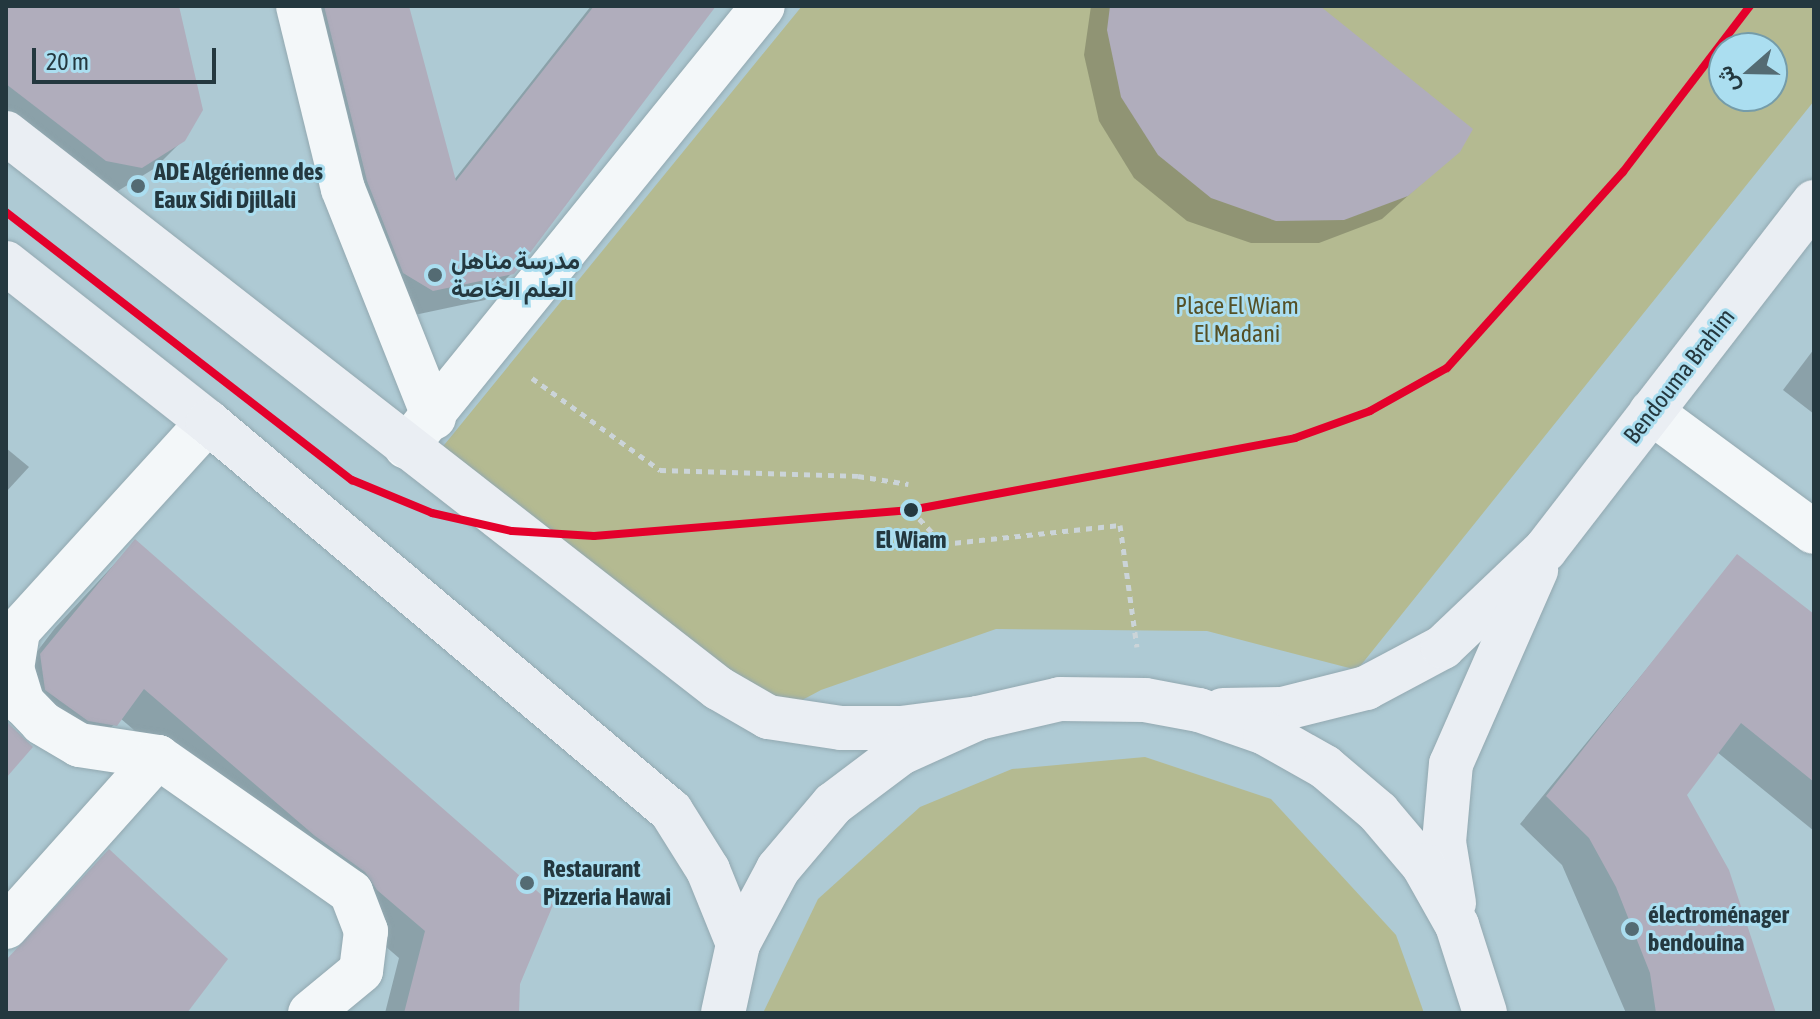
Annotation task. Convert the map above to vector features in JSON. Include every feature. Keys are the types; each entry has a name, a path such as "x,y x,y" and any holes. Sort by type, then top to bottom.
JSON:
{"main road":[{"path":"6,133 420,432 718,688 768,717 841,728 901,728 978,718 1060,699 1145,700 1199,710 1265,733 1336,776 1378,812 1423,865 1457,925"},
{"name":"Bendouma Brahim","path":"1545,550 1814,202"},
{"path":"6,263 208,422 671,811 708,870 738,944"},
{"path":"1199,710 1282,709 1366,688 1443,647 1545,550"},
{"path":"1485,1013 1457,925 1444,842 1451,764 1545,550"},
{"path":"723,1013 738,944 778,869 833,804 901,753 978,718"}],"street":[{"path":"298,6 343,189 420,432"},
{"path":"420,432 763,6"},
{"path":"1651,412 1814,532"},
{"path":"208,422 12,629 12,668 23,703 42,723 79,745 158,757 351,892 366,931 361,971 310,1013"},
{"path":"6,927 158,757"}],"path":[{"path":"490,348 660,470 858,476 908,484"},
{"path":"911,510 943,544 1120,525 1145,700"}],"green space":[{"name":"Place El Wiam El Madani","path":"802,6 1814,6 1814,101 1357,670 1207,631 996,629 821,690 748,729 418,477"},
{"path":"1145,757 1271,799 1396,935 1424,1013 763,1013 818,899 920,807 1012,769"}],"building":[{"path":"6,6 179,6 203,110 185,141 142,168 106,161 6,84"},
{"path":"324,6 409,6 456,181 594,6 716,6 514,274 433,291 403,273 367,181"},
{"path":"1110,6 1320,6 1473,129 1460,152 1408,196 1344,220 1276,221 1211,198 1158,155 1121,97 1107,30"},
{"path":"135,539 553,905 520,984 519,1013 404,1013 425,931 377,890 365,872 315,836 144,689 117,726 88,721 45,690 40,654"},
{"path":"1737,554 1814,614 1814,782 1741,723 1687,795 1729,870 1776,1013 1656,1013 1650,973 1616,887 1589,838 1546,796"},
{"path":"6,721 33,747 6,778"},
{"path":"109,849 228,959 187,1013 6,1013 6,960"}],"transit line":[{"path":"6,212 352,480 432,513 512,531 594,536 911,510 1295,438 1370,411 1447,368 1623,172 1750,6"}],"place":[{"name":"ADE Algérienne des Eaux Sidi Djillali","path":"138,186"},
{"name":"مدرسة مناهل العلم الخاصة","path":"435,275"},
{"name":"El Wiam","path":"911,510"},
{"name":"Restaurant Pizzeria Hawai","path":"527,883"},
{"name":"électroménager bendouina","path":"1632,929"}]}
